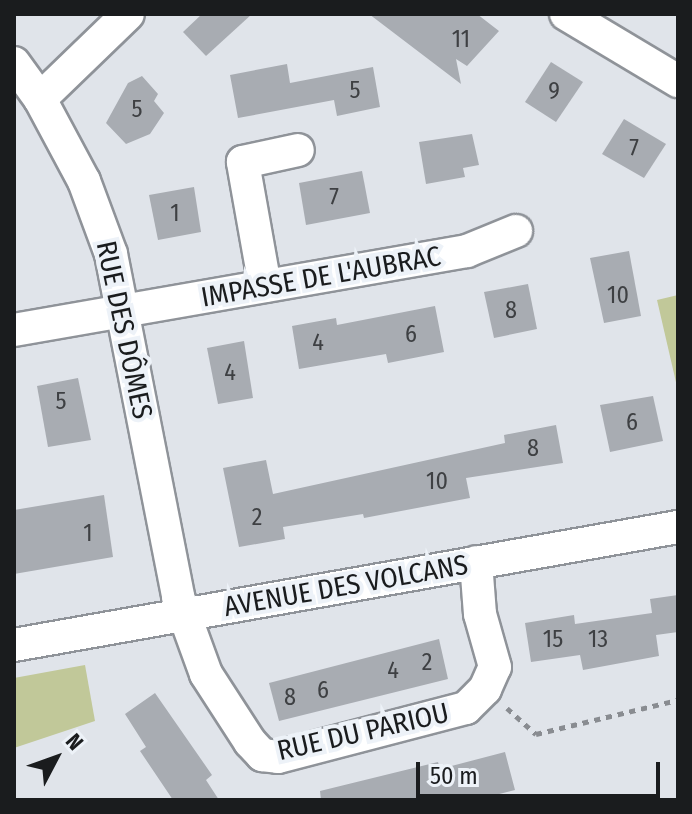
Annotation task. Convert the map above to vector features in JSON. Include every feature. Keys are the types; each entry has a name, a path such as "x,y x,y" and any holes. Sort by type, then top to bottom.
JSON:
{"street":[{"path":"40,99 128,14"},
{"path":"566,14 678,81"},
{"name":"RUE DES DÔMES","path":"14,63 40,99 84,181 111,254 185,615"},
{"path":"265,286 243,162 298,150"},
{"name":"IMPASSE DE L'AUBRAC","path":"14,330 467,251 516,231"},
{"name":"AVENUE DES VOLCANS","path":"14,645 678,527"},
{"name":"RUE DU PARIOU","path":"185,615 206,674 262,755 278,757 466,708 485,689 495,667 480,614 476,562"}],"path":[{"path":"485,689 536,734 678,700"}],"green space":[{"path":"678,295 678,391 657,300"},
{"path":"85,665 95,721 14,748 14,678"}],"building":[{"path":"202,14 252,14 206,56 183,32"},
{"path":"369,14 477,14 499,31 467,66 456,59 461,84"},
{"path":"551,62 583,82 556,122 525,102"},
{"path":"287,64 290,83 373,67 380,107 337,116 334,100 238,118 230,75"},
{"path":"142,76 158,94 154,101 164,113 150,134 126,144 106,123 128,83"},
{"path":"624,119 666,144 644,178 602,154"},
{"path":"472,134 479,165 463,168 465,177 426,184 419,142"},
{"path":"362,171 370,213 306,225 299,183"},
{"path":"194,187 201,232 158,240 149,195"},
{"path":"629,251 641,316 604,323 590,258"},
{"path":"528,284 537,329 494,338 484,292"},
{"path":"435,306 444,352 388,363 386,354 299,369 292,326 336,318 337,325"},
{"path":"244,341 253,398 218,404 207,348"},
{"path":"78,378 91,440 48,447 37,386"},
{"path":"653,396 663,441 610,452 600,405"},
{"path":"556,425 563,463 466,478 470,498 364,518 363,514 283,527 285,539 239,547 223,468 266,460 273,494 505,443 504,435"},
{"path":"104,495 113,557 14,574 14,510"},
{"path":"678,595 678,632 656,635 659,656 583,670 580,655 531,662 525,623 574,615 575,624 652,613 650,599"},
{"path":"439,639 448,679 279,721 269,683"},
{"path":"155,693 212,775 206,780 219,800 173,800 140,751 146,747 125,714"},
{"path":"505,752 515,790 476,800 321,800 320,791 438,762 440,769"}]}
